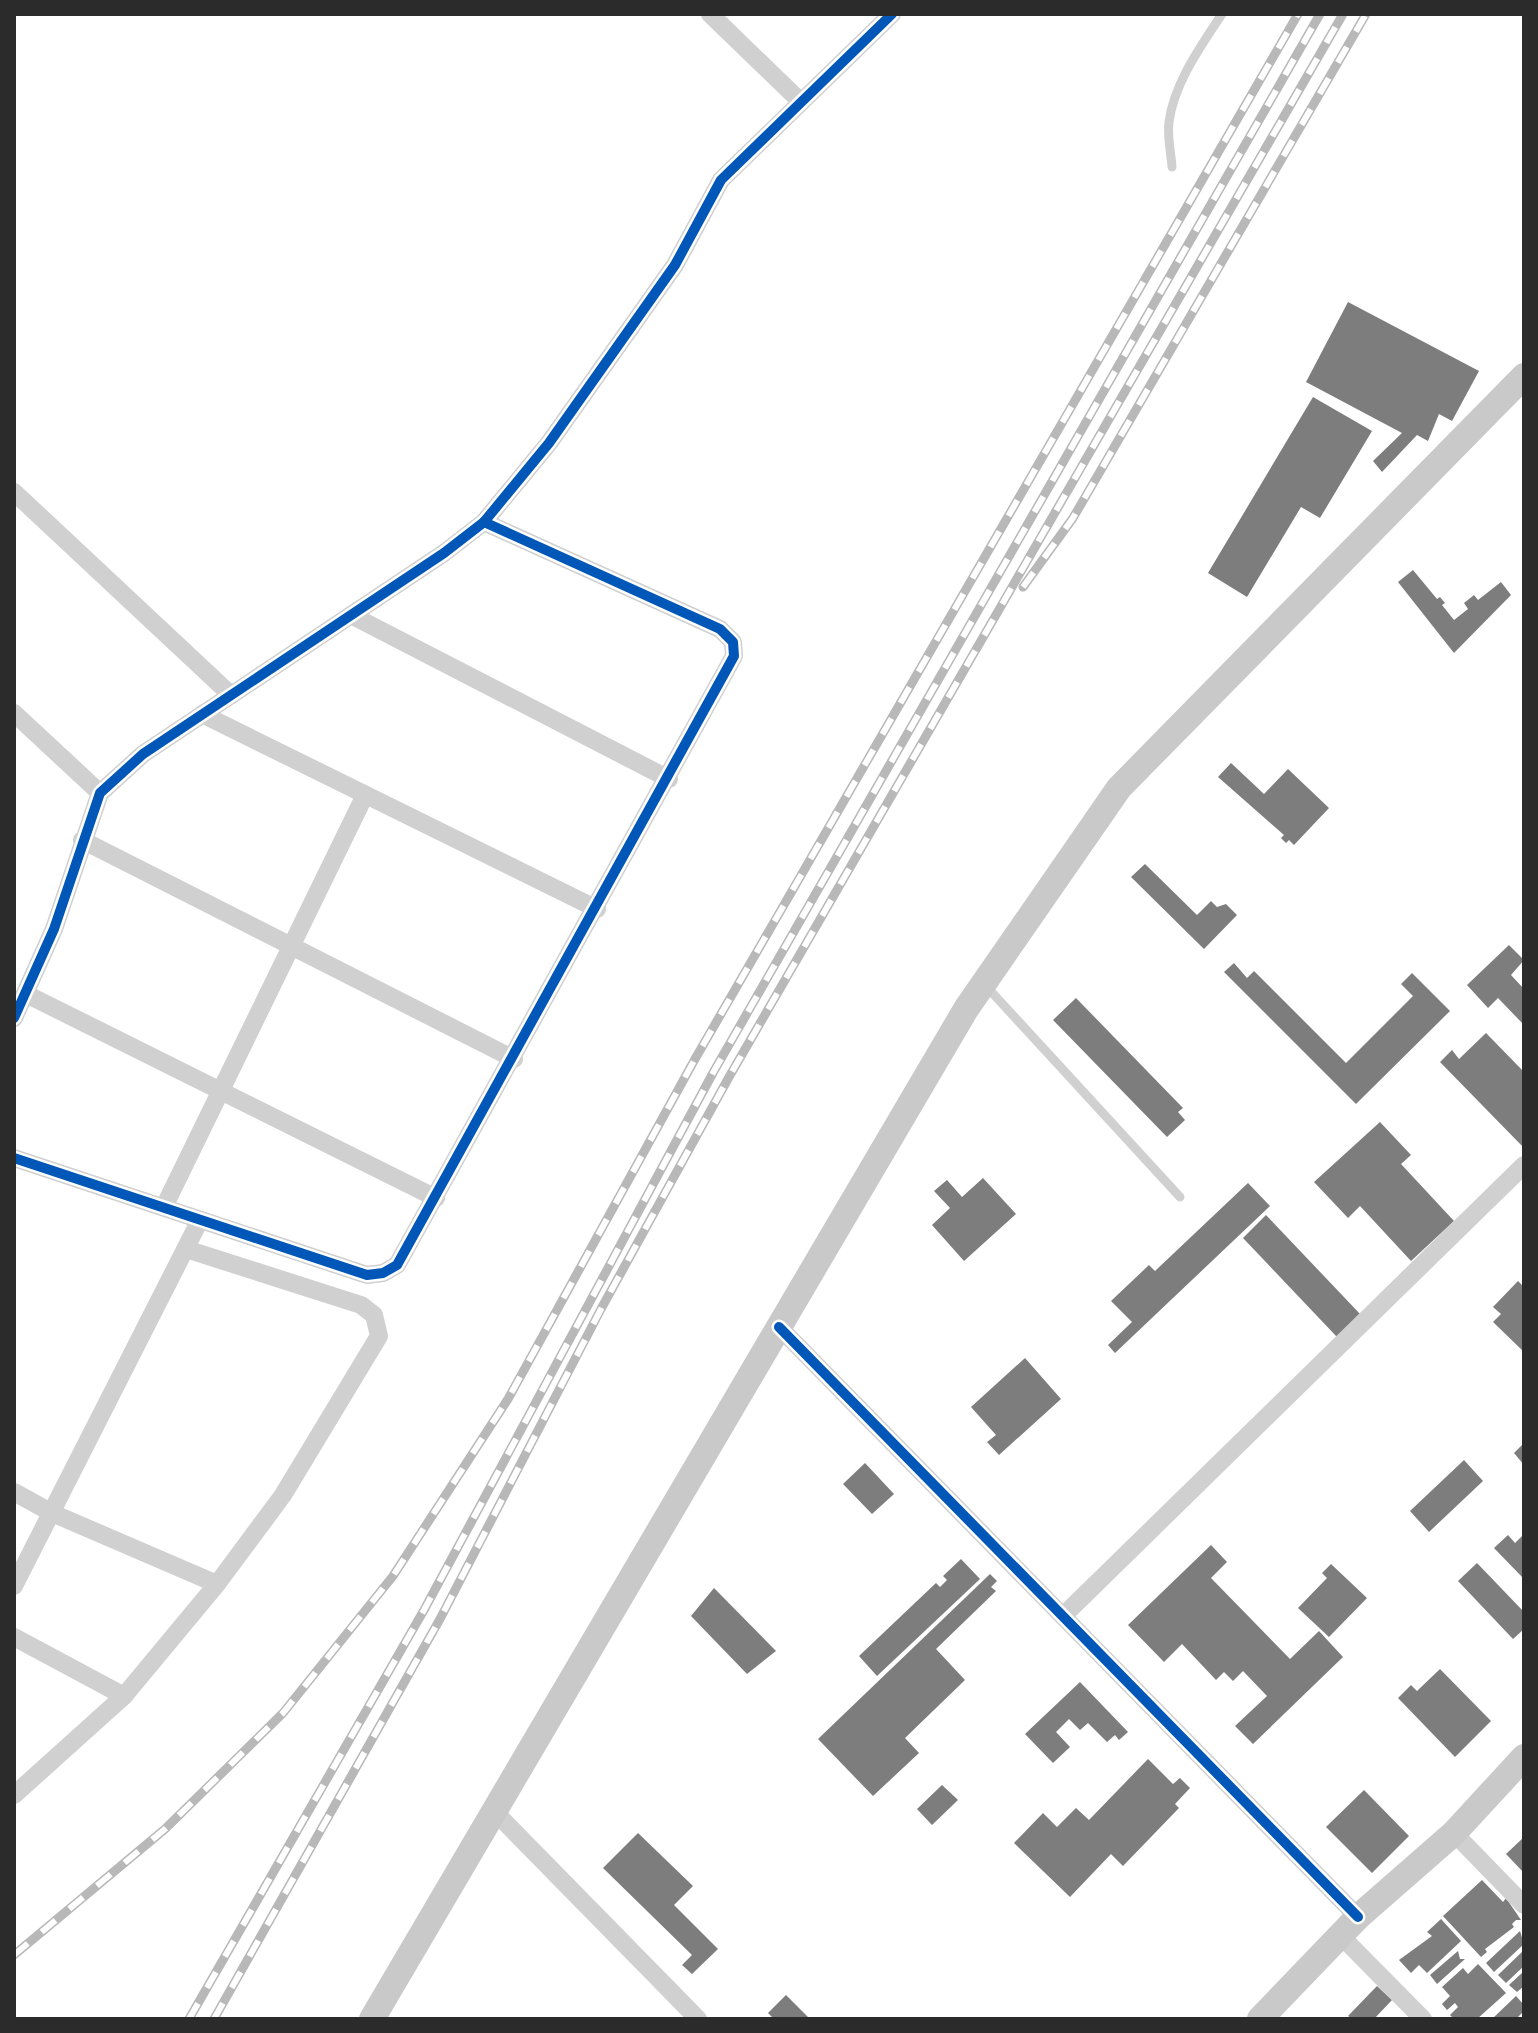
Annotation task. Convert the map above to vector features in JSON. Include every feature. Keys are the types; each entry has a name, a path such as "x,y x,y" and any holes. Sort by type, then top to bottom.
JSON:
{"main road":[{"path":"372,2019 984,984 1119,788 1524,376"},
{"path":"1260,2019 1349,1926 1454,1833 1524,1757"}],"street":[{"path":"710,14 800,101"},
{"path":"14,1018 54,929 100,793 143,754 484,522 549,443 675,265 721,180 892,14"},
{"path":"14,492 231,695"},
{"path":"14,1158 367,1275 383,1273 397,1265 728,673 734,656 733,642 720,629 484,522"},
{"path":"351,615 669,779"},
{"path":"14,713 100,793"},
{"path":"202,714 597,909"},
{"path":"164,1207 365,795"},
{"path":"82,840 514,1059"},
{"path":"26,994 436,1198"},
{"path":"1063,1616 1524,1165"},
{"path":"14,1586 200,1220"},
{"path":"14,1795 124,1696 217,1584 283,1495 379,1336 374,1315 361,1305 186,1249"},
{"path":"779,1327 1063,1616 1349,1926 1423,2019"},
{"path":"14,1492 52,1513 217,1584"},
{"path":"14,1637 124,1696"},
{"path":"494,1811 698,2019"},
{"path":"1454,1833 1524,1905"}],"lane":[{"path":"1172,167 1168,123 1177,94 1193,59 1222,14"},
{"path":"984,984 1180,1197"}],"building":[{"path":"1348,302 1479,371 1452,421 1439,414 1428,441 1417,435 1382,472 1373,461 1402,433 1306,382"},
{"path":"1313,397 1372,431 1320,518 1301,507 1247,597 1208,573"},
{"path":"1413,570 1437,599 1440,597 1445,603 1442,605 1454,620 1468,609 1464,603 1474,595 1478,600 1501,582 1511,595 1454,653 1398,582"},
{"path":"1231,763 1264,794 1288,769 1329,808 1294,845 1289,840 1286,843 1281,838 1284,835 1218,777"},
{"path":"1145,864 1197,915 1211,901 1217,907 1226,904 1237,915 1204,949 1131,877"},
{"path":"1509,945 1524,960 1511,975 1524,989 1524,1025 1498,998 1488,1008 1467,985"},
{"path":"1234,963 1247,978 1254,971 1346,1063 1413,996 1401,984 1412,973 1450,1011 1356,1104 1224,972"},
{"path":"1076,998 1183,1108 1178,1112 1185,1120 1167,1137 1053,1020"},
{"path":"1486,1033 1524,1072 1524,1148 1440,1062 1452,1050 1459,1059"},
{"path":"1380,1122 1411,1155 1401,1164 1454,1221 1411,1261 1360,1206 1348,1218 1314,1182"},
{"path":"983,1178 1016,1214 964,1261 932,1225 950,1208 934,1191 947,1180 962,1197"},
{"path":"1248,1183 1270,1206 1115,1353 1108,1345 1132,1322 1111,1301 1149,1265 1155,1271"},
{"path":"1266,1215 1361,1315 1337,1337 1243,1238"},
{"path":"1518,1281 1524,1287 1524,1352 1493,1322 1501,1314 1493,1307"},
{"path":"1025,1358 1061,1399 999,1455 987,1442 996,1435 971,1407"},
{"path":"1524,1443 1524,1465 1514,1453"},
{"path":"1464,1460 1483,1481 1429,1532 1410,1511"},
{"path":"865,1463 894,1494 872,1514 843,1484"},
{"path":"1524,1534 1524,1579 1494,1548 1508,1535 1515,1543"},
{"path":"1211,1545 1227,1562 1211,1578 1290,1659 1319,1631 1343,1657 1253,1744 1235,1726 1267,1696 1243,1671 1233,1681 1224,1672 1216,1680 1182,1644 1164,1662 1128,1625"},
{"path":"961,1559 980,1579 877,1676 859,1656 936,1583 940,1587 947,1580 943,1576"},
{"path":"1477,1563 1524,1612 1524,1629 1513,1639 1458,1581"},
{"path":"1331,1564 1367,1598 1329,1637 1298,1608 1327,1578 1322,1573"},
{"path":"990,1574 997,1581 991,1587 996,1591 936,1649 965,1680 905,1738 919,1753 873,1796 818,1739"},
{"path":"714,1588 776,1651 747,1674 691,1616"},
{"path":"1440,1669 1491,1721 1455,1757 1398,1698 1411,1685 1417,1691"},
{"path":"1080,1682 1128,1732 1119,1740 1115,1735 1107,1742 1088,1723 1080,1730 1069,1719 1056,1732 1070,1747 1053,1763 1025,1734"},
{"path":"1148,1759 1173,1784 1180,1778 1190,1788 1175,1804 1179,1808 1123,1866 1111,1854 1070,1897 1014,1843 1043,1813 1057,1827 1076,1808 1089,1820"},
{"path":"942,1785 958,1800 932,1825 917,1809"},
{"path":"1364,1790 1409,1836 1372,1873 1326,1827"},
{"path":"638,1833 693,1886 674,1905 718,1949 692,1974 682,1965 692,1955 603,1868"},
{"path":"1524,1837 1524,1873 1506,1854"},
{"path":"1482,1880 1503,1902 1506,1898 1521,1920 1516,1920 1512,1924 1514,1927 1485,1949 1487,1952 1481,1957 1443,1916"},
{"path":"1441,1919 1461,1941 1427,1973 1419,1965 1411,1973 1399,1960 1432,1936 1427,1932"},
{"path":"1520,1931 1524,1944 1494,1972 1486,1963"},
{"path":"1524,1950 1524,1966 1506,1983 1498,1975"},
{"path":"1458,1951 1460,1959 1465,1959 1437,1984 1430,1975"},
{"path":"1478,1964 1506,1993 1477,2019 1454,2019 1450,2015 1458,2007 1455,2003 1447,2010 1442,2004 1450,1996 1442,1987 1463,1968 1468,1974"},
{"path":"1524,1971 1524,1986 1517,1992 1509,1985"},
{"path":"1377,1986 1392,2000 1374,2019 1352,2019 1348,2016"},
{"path":"786,1995 810,2019 774,2019 768,2013"},
{"path":"1516,1996 1524,2005 1524,2011 1516,2019 1492,2019"}],"railway":[{"path":"14,1955 165,1829 283,1713 393,1576 508,1399 695,1059 1298,14"},
{"path":"189,2019 424,1610 714,1071 1320,14"},
{"path":"214,2019 440,1619 601,1309 729,1077 1343,14"},
{"path":"1023,587 1073,518 1366,14"}],"cycle path":[{"path":"14,1018 54,929 100,793 143,754 444,553 484,522 549,443 675,265 721,180 892,14"},
{"path":"14,1158 367,1275 383,1273 397,1265 734,656 733,642 720,629 484,522"},
{"path":"779,1327 1358,1917"}]}
